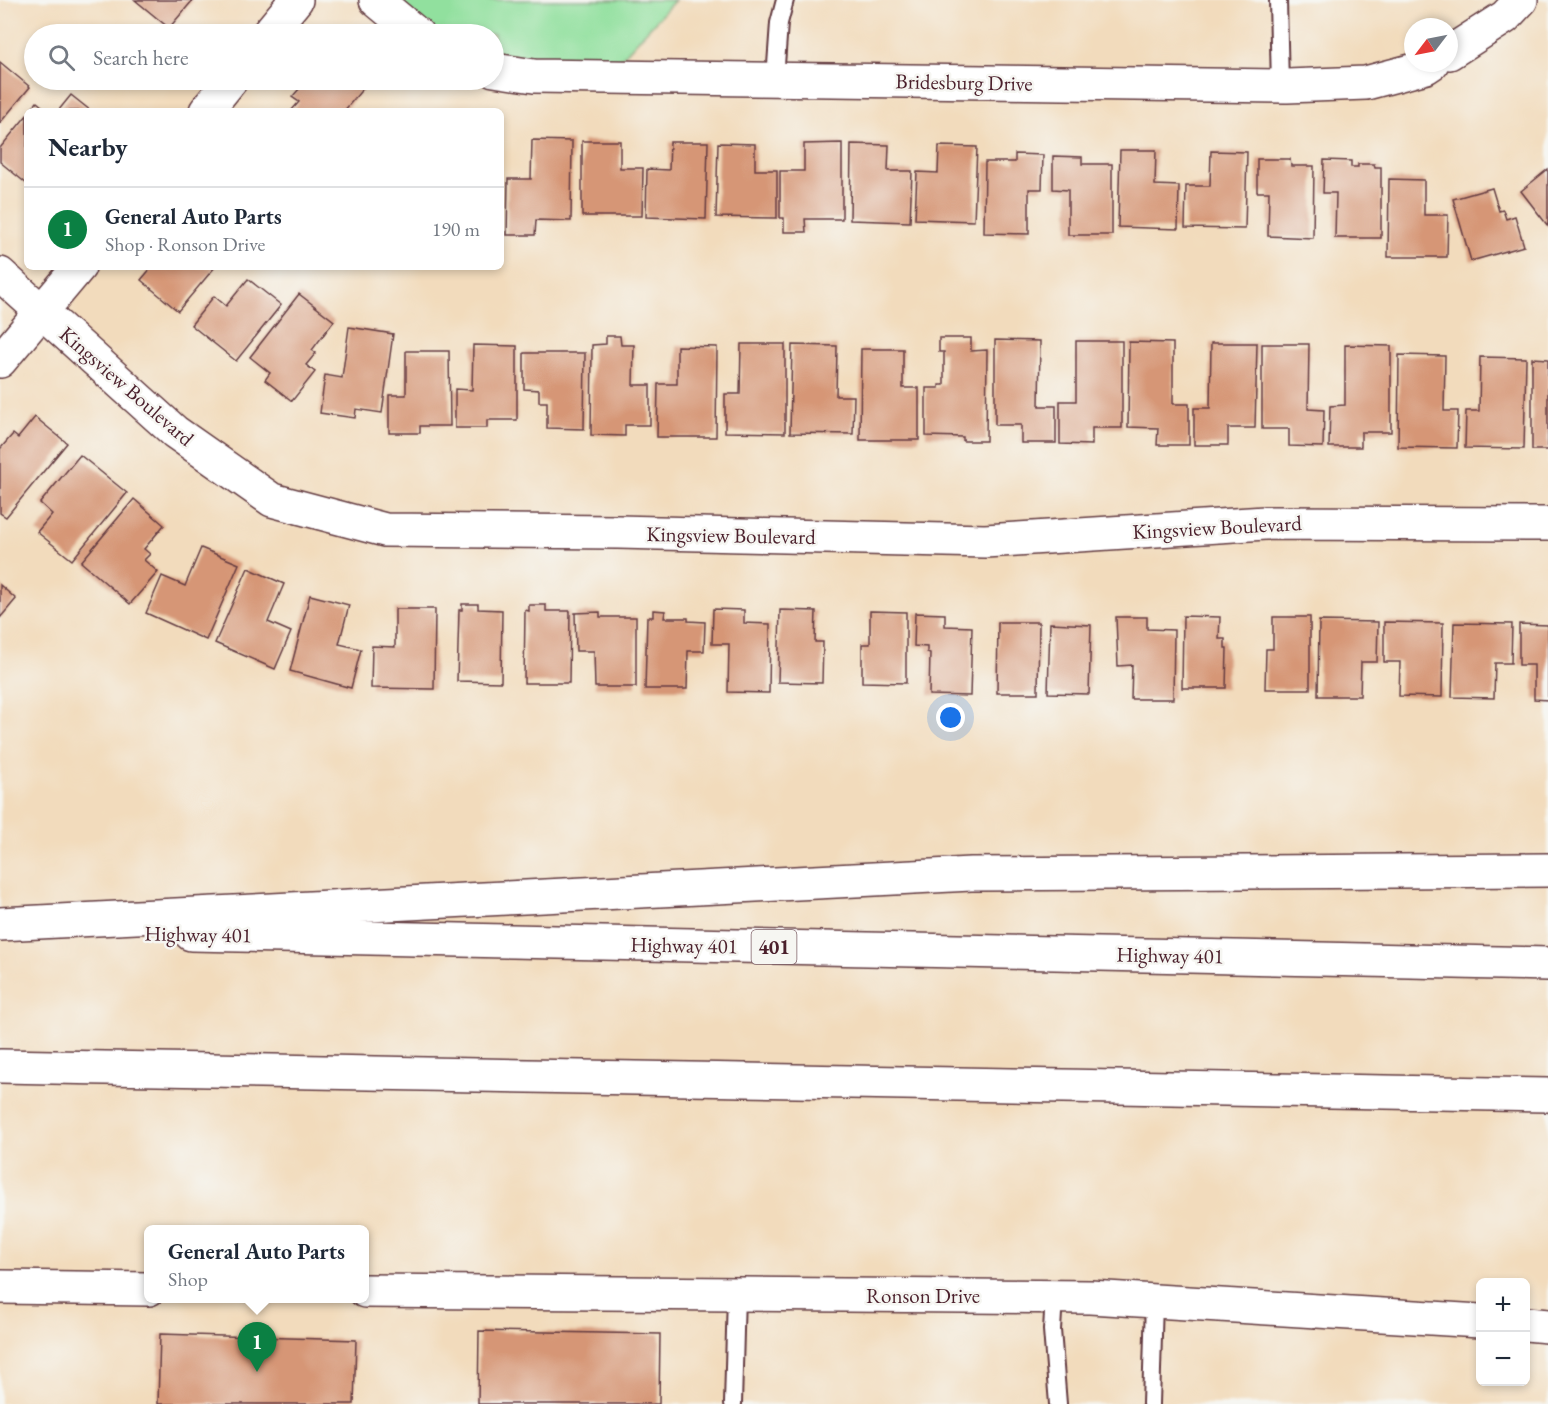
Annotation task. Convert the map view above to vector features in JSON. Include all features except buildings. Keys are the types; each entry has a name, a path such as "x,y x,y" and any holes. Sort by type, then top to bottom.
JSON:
{"main road":[{"path":"276,24 296,0"},
{"path":"376,0 405,24"},
{"path":"1458,46 1504,17 1521,0"},
{"name":"Bridesburg Drive","path":"504,72 534,76 1280,86 1366,83 1407,72"},
{"path":"208,108 223,90"},
{"path":"0,361 77,270"},
{"name":"Kingsview Boulevard","path":"0,274 175,432 272,500 385,530 618,532 985,541 1265,523 1548,524"},
{"path":"0,924 971,874 1548,870"},
{"name":"Highway 401","path":"0,930 1548,964"},
{"path":"0,1066 1548,1095"},
{"path":"0,1287 144,1289"},
{"name":"Ronson Drive","path":"369,1290 1054,1296 1476,1321"},
{"path":"1530,1324 1548,1326"}],"lane":[{"path":"775,79 779,23 785,0"},
{"path":"1278,0 1280,86"},
{"path":"734,1404 736,1294"},
{"path":"1054,1296 1052,1330 1058,1404"},
{"path":"1151,1404 1154,1301"}],"green space":[{"path":"379,0 675,0 606,75 504,68 504,24 409,24"}],"place":[{"name":"General Auto Parts","path":"257,1372"}]}
